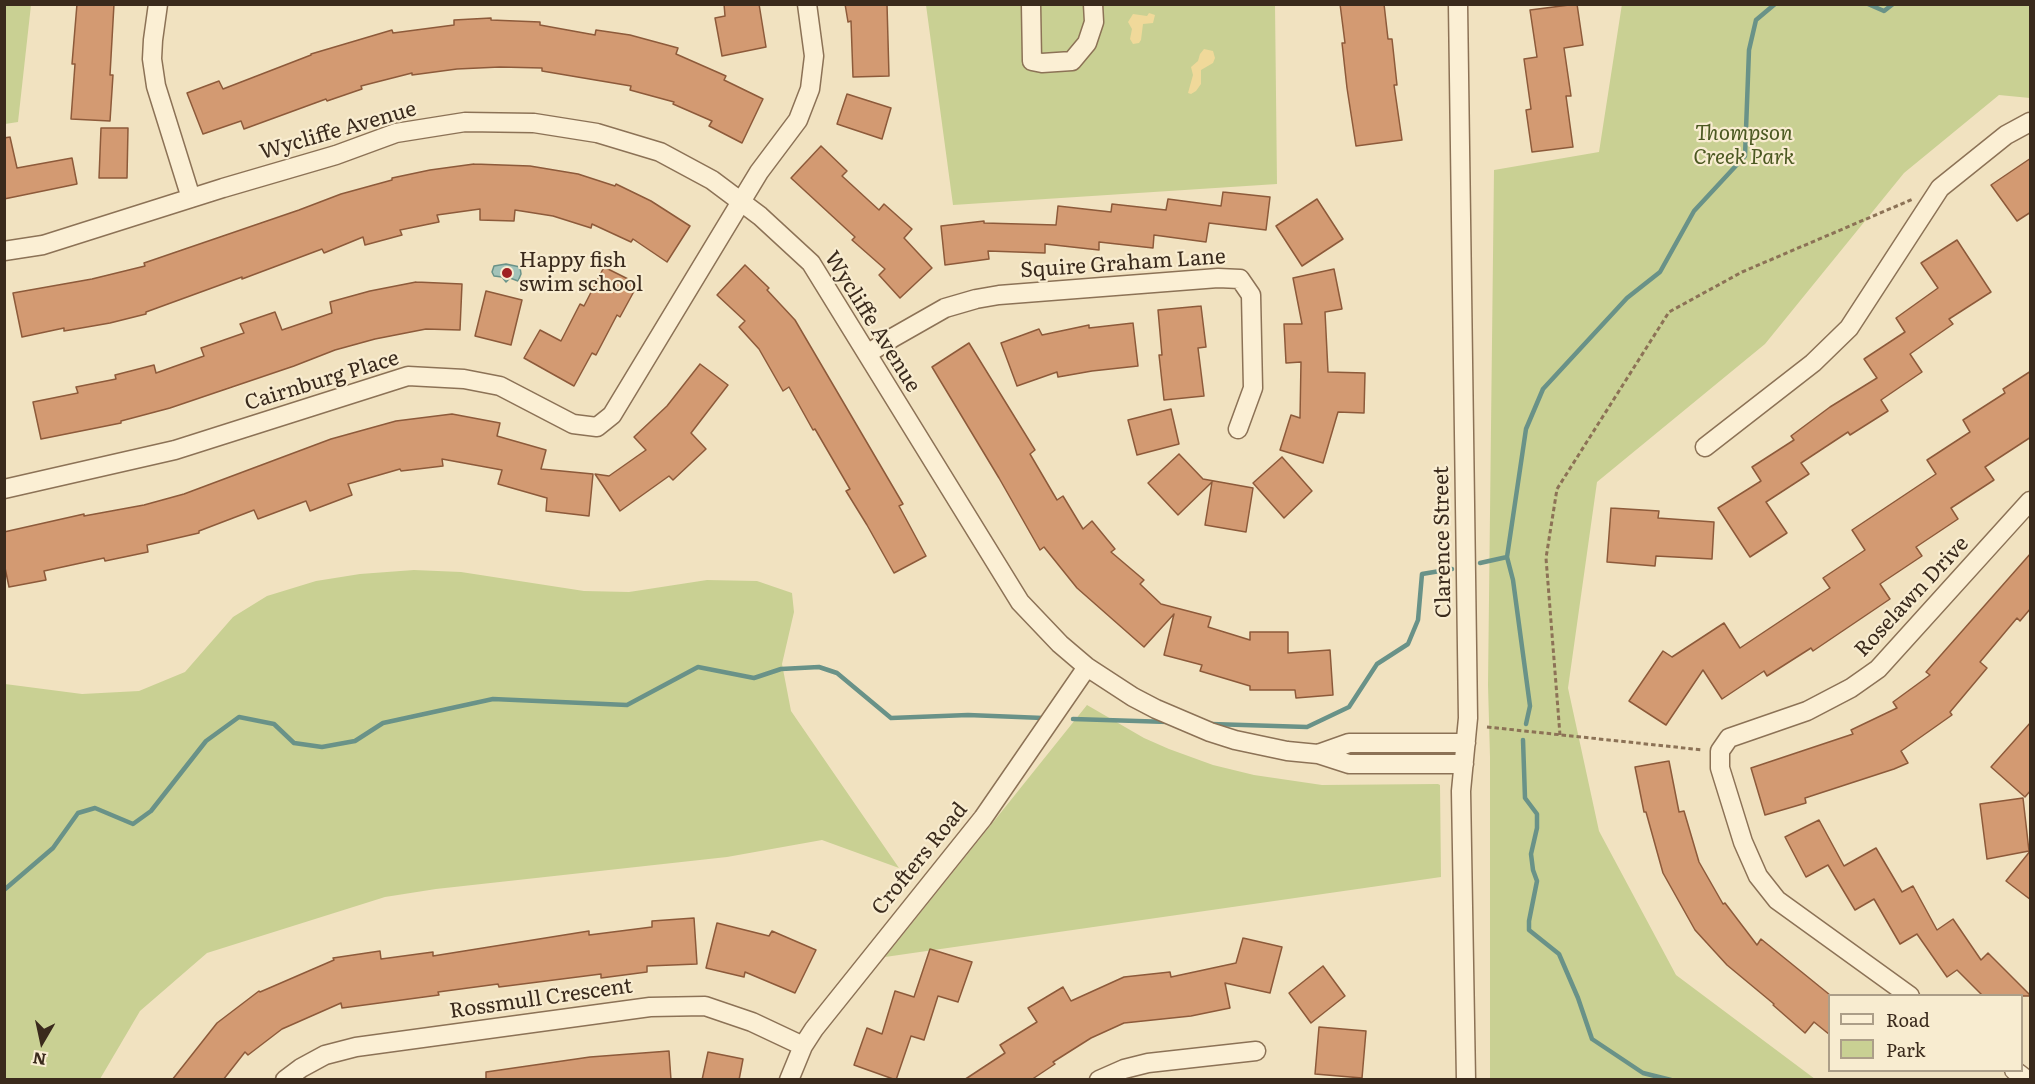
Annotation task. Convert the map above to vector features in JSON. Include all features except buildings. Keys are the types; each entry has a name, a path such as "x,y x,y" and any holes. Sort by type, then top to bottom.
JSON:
{"street":[{"path":"158,4 153,40 156,86 190,198"},
{"name":"Cairnburg Place","path":"4,489 175,450 408,376 464,379 500,386 573,424 597,427 612,415 759,172 798,120 810,89 814,56 807,4"},
{"path":"1031,4 1032,61 1042,63 1072,61 1087,44 1094,22 1093,4"},
{"name":"Clarence Street","path":"1458,4 1468,718 1461,791 1466,1080"},
{"name":"Wycliffe Avenue","path":"4,250 43,245 336,155 396,134 465,122 534,123 597,133 660,152 712,180 760,216 811,262 1020,602 1060,644 1087,667 1156,709 1210,732 1261,746 1318,754 1349,764 1464,764"},
{"path":"1705,447 1813,363 1849,328 1940,188 2006,135 2031,122"},
{"name":"Squire Graham Lane","path":"867,354 945,308 976,299 999,295 1218,278 1240,279 1251,295 1253,388 1238,429"},
{"name":"Roselawn Drive","path":"1720,751 1730,738 1808,711 1851,688 1878,669 2031,501"},
{"name":"Crofters Road","path":"789,1080 803,1046 859,971 983,818 1087,667"},
{"name":"Wycliffe Avenue","path":"1318,754 1349,743 1466,743"},
{"path":"1720,751 1720,768 1743,843 1758,876 1777,900 1907,994"},
{"name":"Rossmull Crescent","path":"285,1080 325,1055 356,1047 668,1006 705,1006 723,1010 803,1046"},
{"path":"1099,1080 1124,1069 1148,1063 1256,1051"}],"path":[{"path":"1560,735 1545,558 1557,489 1669,312 1742,272 1940,188"},
{"path":"1487,727 1720,751"}],"green space":[{"name":"Thompson Creek Park","path":"1622,4 2030,5 2030,98 1999,95 1904,173 1765,344 1597,482 1568,688 1599,831 1676,975 1815,1079 1490,1079 1488,685 1494,170 1599,152"},
{"path":"4,5 31,5 18,122 5,124"},
{"path":"926,5 1275,5 1277,184 953,205"},
{"path":"414,570 461,572 584,591 629,592 707,580 757,581 792,593 794,612 782,664 791,711 899,868 822,840 727,857 436,889 385,897 207,953 140,1011 100,1079 5,1079 5,684 82,694 139,691 185,672 233,617 267,596 316,581 360,574"},
{"path":"1087,705 1144,738 1169,749 1213,765 1254,775 1322,785 1438,784 1440,785 1441,877 885,957"}],"sand":[{"path":"1149,13 1155,15 1153,23 1143,24 1141,40 1133,44 1130,39 1132,29 1128,22 1133,14 1147,16"},
{"path":"1204,49 1213,51 1215,58 1213,63 1201,70 1201,84 1191,94 1188,93 1193,75 1191,67 1198,61"}],"water":[{"name":"Happy fish swim school","path":"506,264 520,267 521,274 518,281 510,278 506,282 502,277 494,276 492,272 494,266"}],"waterway":[{"path":"1526,724 1530,706 1513,580 1507,557 1526,429 1543,389 1627,298 1660,272 1694,211 1745,156 1749,50 1756,20 1775,4"},
{"path":"1868,4 1884,11 1893,4"},
{"path":"1480,563 1507,557"},
{"path":"1211,724 1307,727 1349,707 1377,664 1408,644 1418,620 1422,574 1452,569"},
{"path":"4,890 53,848 78,813 95,808 133,824 151,811 206,741 239,717 274,724 294,743 322,747 355,741 383,723 493,699 627,705 698,667 754,678 781,669 819,667 837,673 891,718 968,715 1043,718"},
{"path":"1073,719 1169,722"},
{"path":"1523,740 1525,798 1537,814 1537,828 1531,854 1537,881 1529,930 1559,954 1592,1039 1643,1073 1671,1080"}],"place":[{"name":"Happy fish swim school","path":"507,273"}]}
